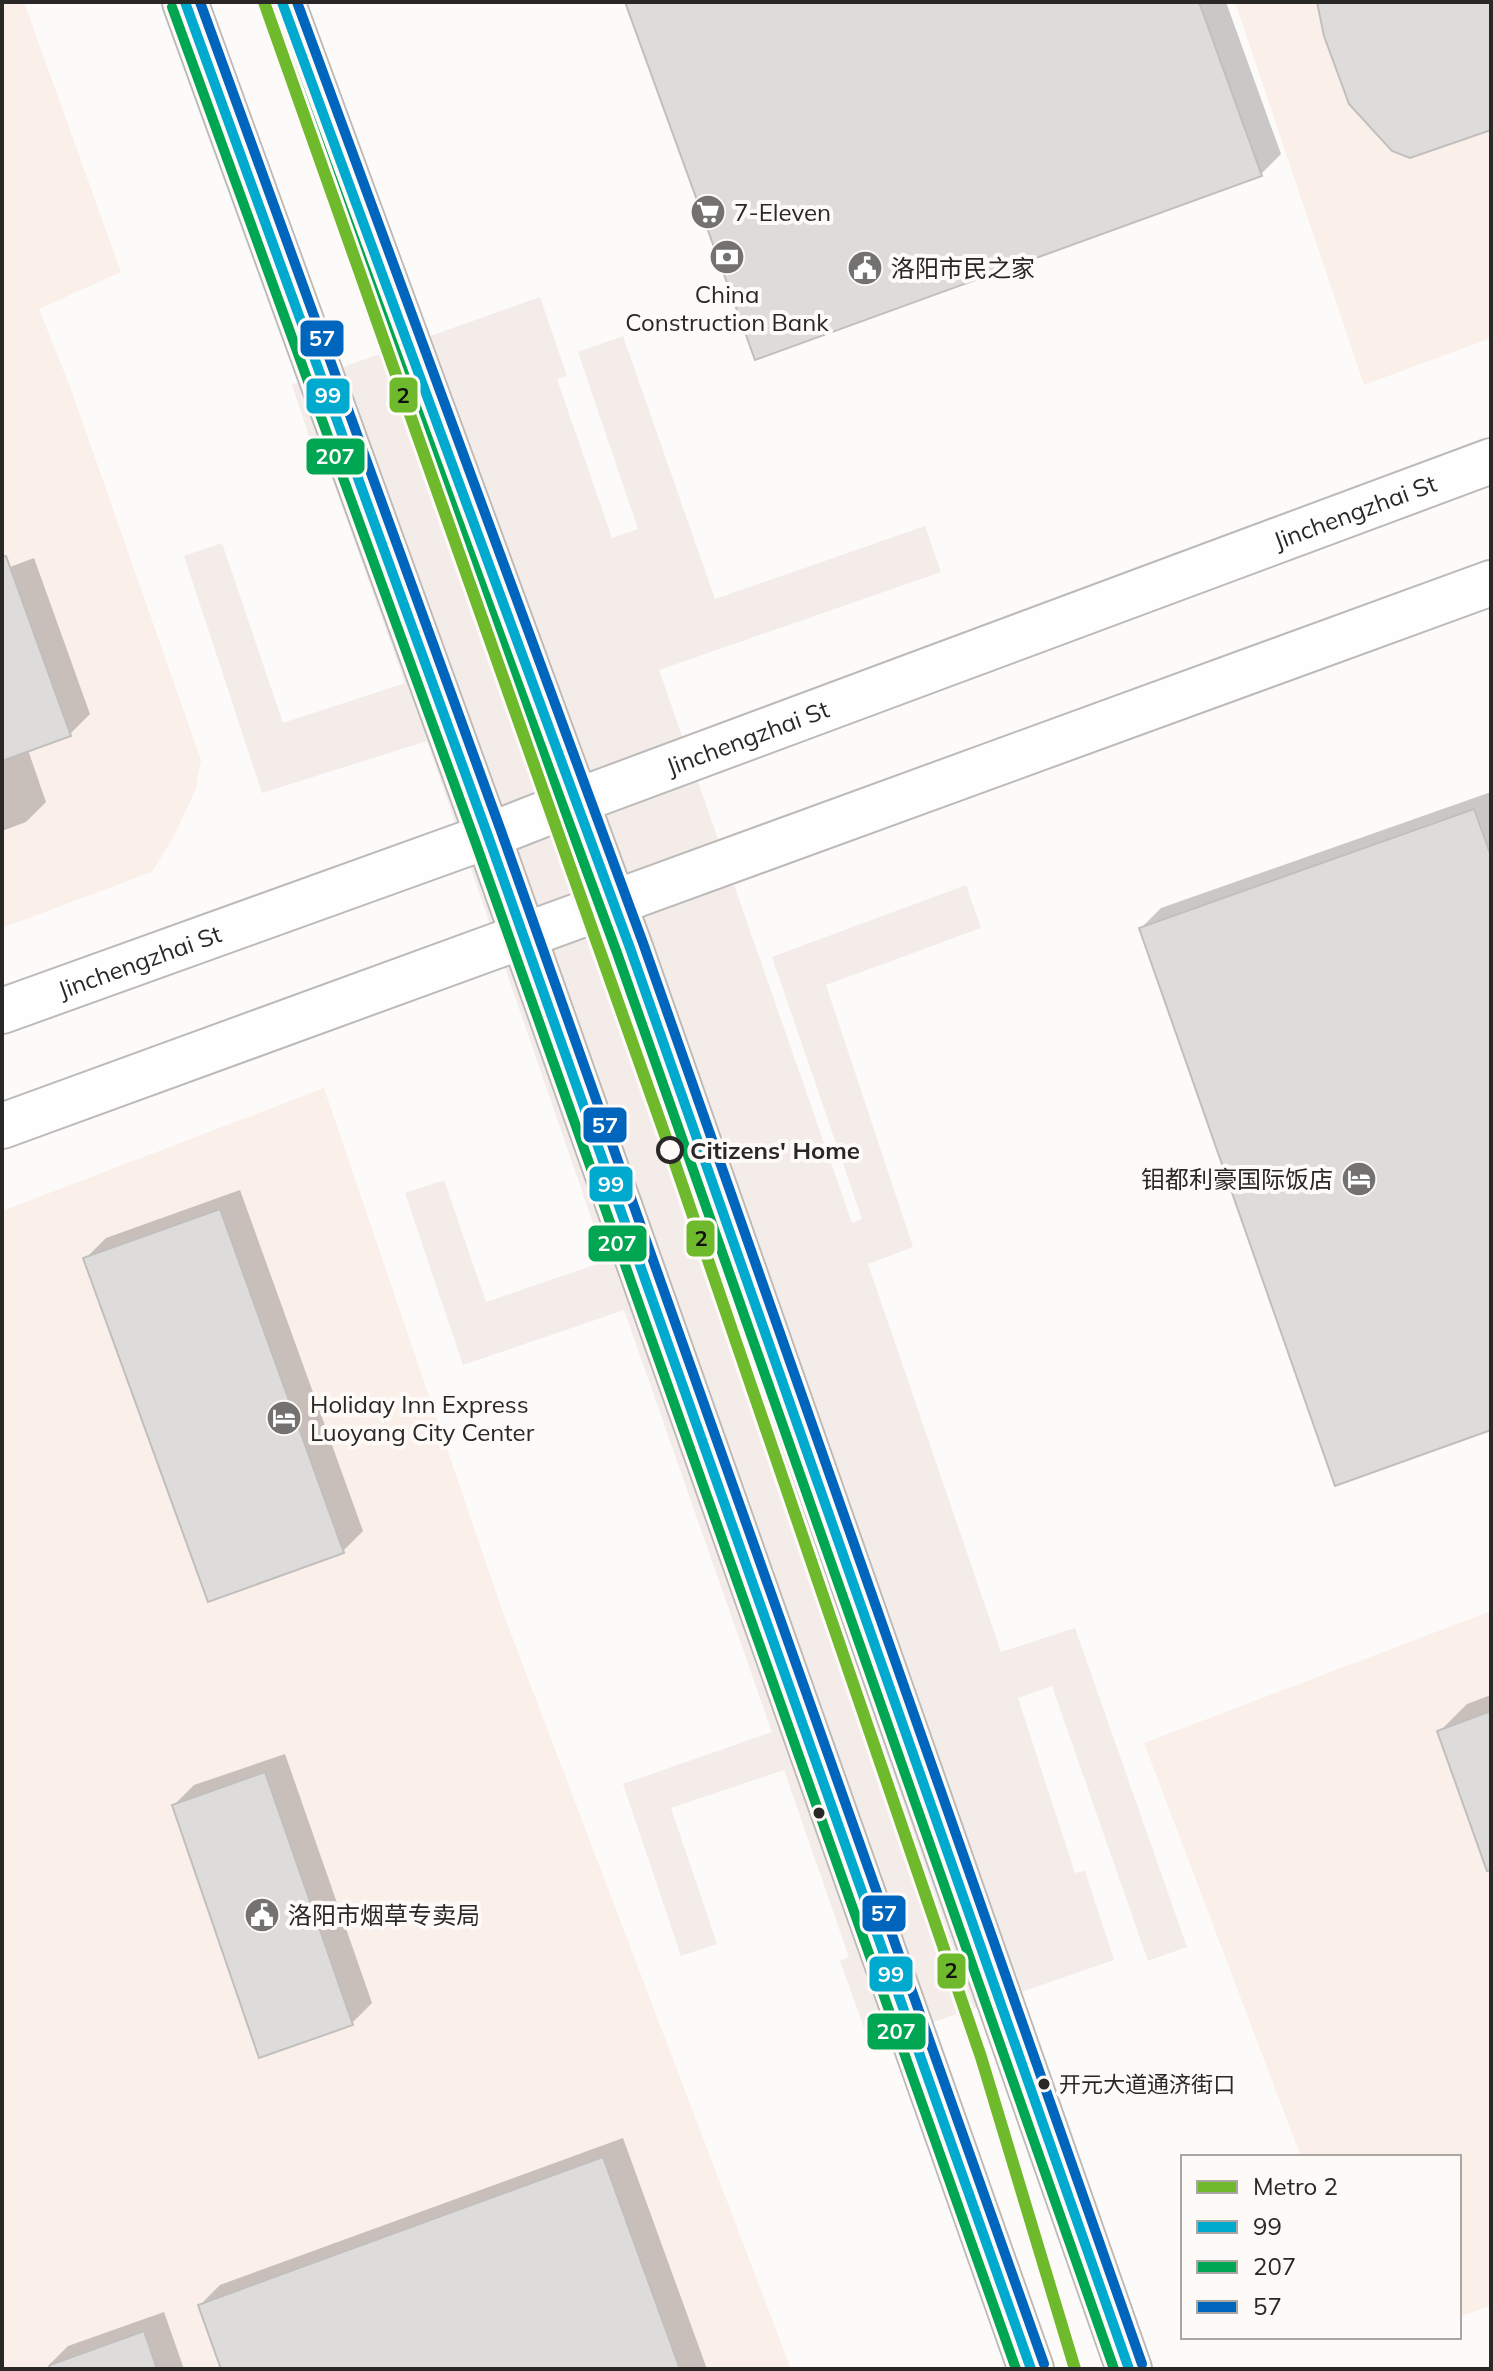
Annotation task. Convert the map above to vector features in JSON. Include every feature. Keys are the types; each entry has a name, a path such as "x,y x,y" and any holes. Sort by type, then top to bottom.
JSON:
{"main road":[{"path":"185,2 488,836 1031,2369"},
{"path":"282,2 614,904 1129,2369"},
{"name":"Jinchengzhai St","path":"2,1011 488,836 1491,461"},
{"path":"2,1126 1491,583"}],"shaded area":[{"path":"2,2 24,2 121,272 39,309 71,389 201,760 196,789 173,838 152,872 2,928"},
{"path":"1235,2 1491,2 1491,338 1364,385"},
{"path":"540,297 567,376 557,379 612,538 638,529 578,352 623,336 715,599 925,526 941,572 659,670 852,1223 862,1219 772,957 966,885 981,928 826,985 913,1247 868,1264 1001,1652 1075,1628 1187,1947 1148,1961 1052,1686 1018,1698 1075,1873 1085,1871 1114,1960 870,2044 840,1961 849,1957 784,1770 671,1808 717,1944 681,1956 623,1784 772,1732 624,1310 463,1365 405,1193 444,1180 486,1302 606,1261 427,741 262,793 184,556 222,543 283,723 405,683 328,467 320,469 292,385"},
{"path":"324,1088 502,1610 791,2369 2,2369 2,1211"},
{"path":"1491,1611 1491,2306 1461,2316 1461,2155 1300,2155 1144,1743"}],"building":[{"name":"洛阳市民之家","path":"625,2 1199,2 1262,176 755,360"},
{"path":"1317,2 1491,2 1491,130 1410,158 1392,151 1349,104 1324,36"},
{"path":"6,556 71,736 2,761 2,557"},
{"name":"钼都利豪国际饭店","path":"1474,809 1491,856 1491,1430 1335,1486 1139,928"},
{"path":"220,1209 344,1553 208,1602 83,1258"},
{"path":"1491,1711 1491,1870 1487,1871 1437,1731"},
{"name":"洛阳市烟草专卖局","path":"265,1772 353,2025 259,2058 172,1805"},
{"path":"603,2157 680,2369 221,2369 198,2305"},
{"path":"144,2331 157,2369 50,2369 50,2365"}],"metro line":[{"name":"2","path":"264,2 670,1149 981,2057 1075,2369"}],"transit line":[{"name":"99","path":"185,2 488,836 1031,2369"},
{"name":"57","path":"200,2 501,831 1044,2364"},
{"name":"99","path":"282,2 630,948 1129,2369"},
{"name":"57","path":"297,2 643,943 1142,2364"},
{"name":"207","path":"172,7 475,841 1016,2369"},
{"name":"207","path":"269,7 617,953 1114,2369"}],"place":[{"name":"7-Eleven","path":"708,212"},
{"name":"China Construction Bank","path":"727,257"},
{"name":"洛阳市民之家","path":"865,268"},
{"name":"Citizens' Home","path":"670,1150"},
{"name":"钼都利豪国际饭店","path":"1359,1179"},
{"name":"Holiday Inn Express Luoyang City Center","path":"284,1418"},
{"name":"洛阳市烟草专卖局","path":"262,1915"},
{"name":"开元大道通济街口","path":"1044,2084"}]}
